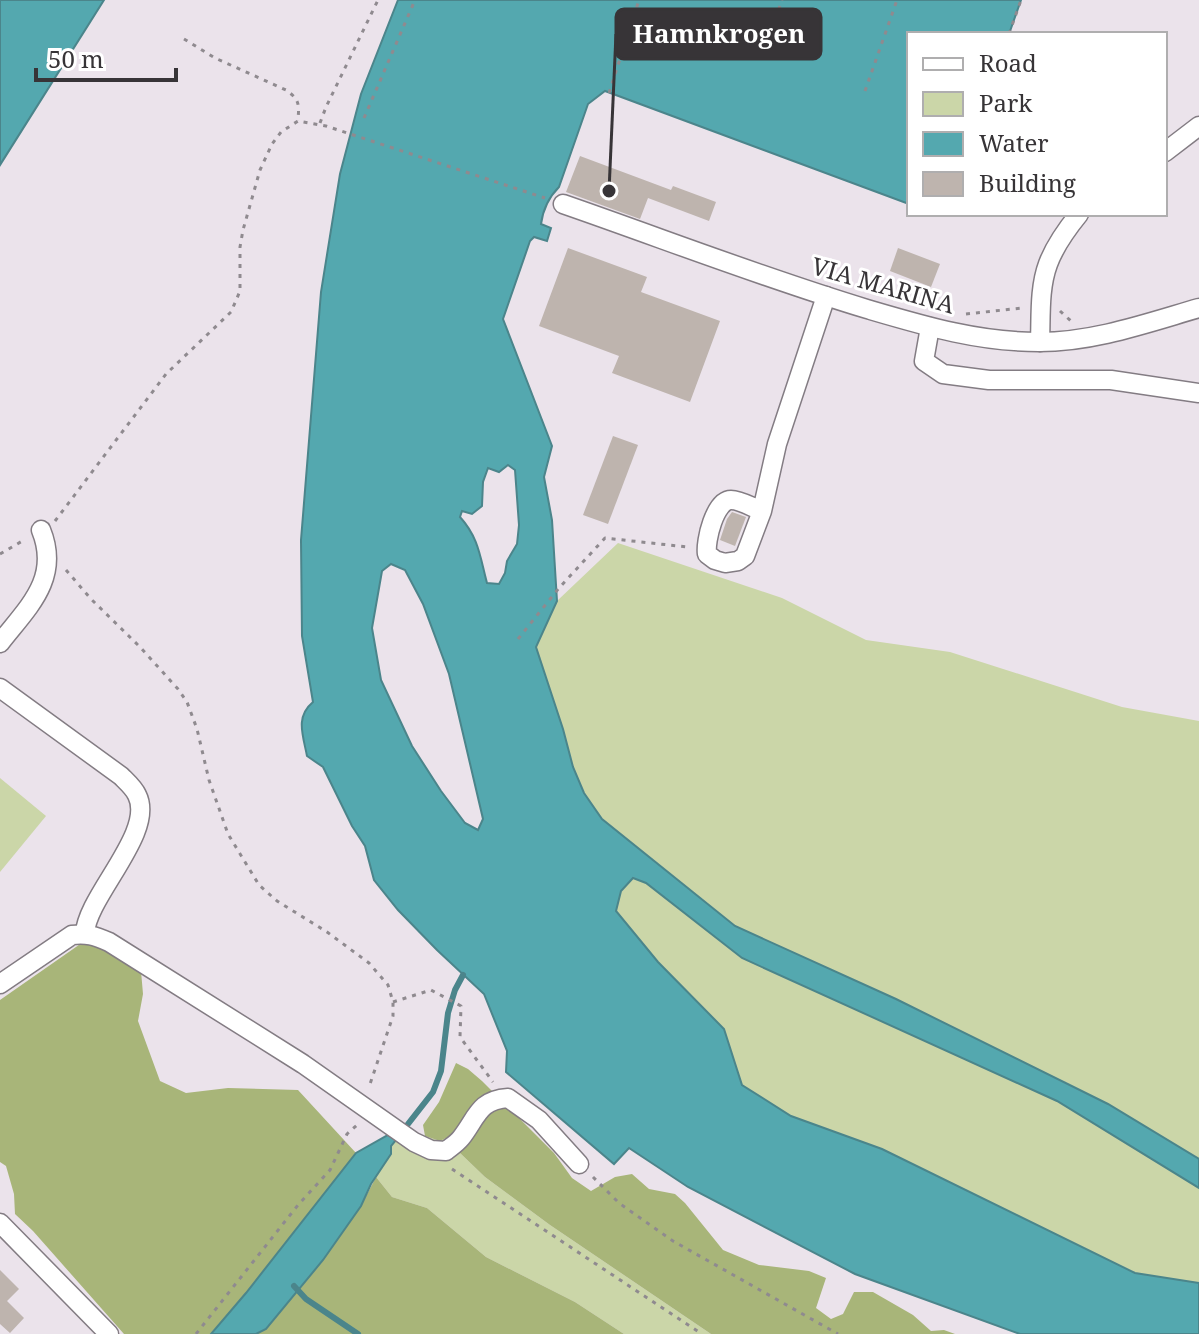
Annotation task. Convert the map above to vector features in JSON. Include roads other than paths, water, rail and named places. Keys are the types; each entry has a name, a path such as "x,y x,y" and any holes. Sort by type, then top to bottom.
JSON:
{"street":[{"path":"1167,150 1199,126"},
{"name":"VIA MARINA","path":"563,204 826,296 930,327 988,340 1075,341 1199,308"},
{"path":"1040,342 1047,266 1061,236 1077,216"},
{"path":"762,511 736,500 723,503 707,538 707,554 725,563 738,561 745,556 762,511 777,444 826,296"},
{"path":"930,327 924,361 943,374 989,380 1111,380 1199,393"},
{"path":"0,643 41,590 47,544 41,530"},
{"path":"0,688 121,776 137,794 141,806 139,821 128,848 92,911 85,933"},
{"path":"0,984 72,935 85,933 109,942 303,1064 414,1142 436,1151 446,1151 460,1139 480,1109 491,1101 508,1098 529,1112 579,1164"},
{"path":"0,1223 109,1334"}],"water":[{"path":"0,0 104,0 0,165"},
{"path":"398,0 1021,0 1010,32 907,32 907,203 605,91 588,104 559,187 543,213 541,224 551,228 547,241 534,237 530,241 503,319 552,446 544,477 552,520 557,601 536,647 573,767 584,793 602,819 735,926 896,999 1108,1104 1199,1159 1199,1188 1057,1101 742,958 646,883 633,878 621,891 616,911 658,962 724,1029 742,1085 791,1116 882,1149 1135,1273 1199,1283 1199,1334 1020,1334 855,1274 688,1187 629,1148 614,1164 506,1072 507,1051 484,994 398,910 374,880 365,846 323,767 307,756 302,720 313,702 302,636 301,540 321,292 340,174 361,94","holes":["508,465 515,470 519,525 517,544 499,584 487,583 475,540 460,517 462,511 472,514 482,506 483,482 488,468 499,472","391,564 405,570 423,604 449,674 483,819 478,830 465,823 441,791 412,746 381,680 372,628 382,571"]},
{"path":"388,1135 396,1140 391,1146 391,1154 361,1206 323,1260 266,1329 256,1334 211,1334 356,1153"}],"waterway":[{"path":"408,1124 433,1092 441,1071 448,1013 463,975"},
{"path":"294,1286 306,1299 358,1334"}],"place":[{"name":"Hamnkrogen","path":"609,191"}]}
